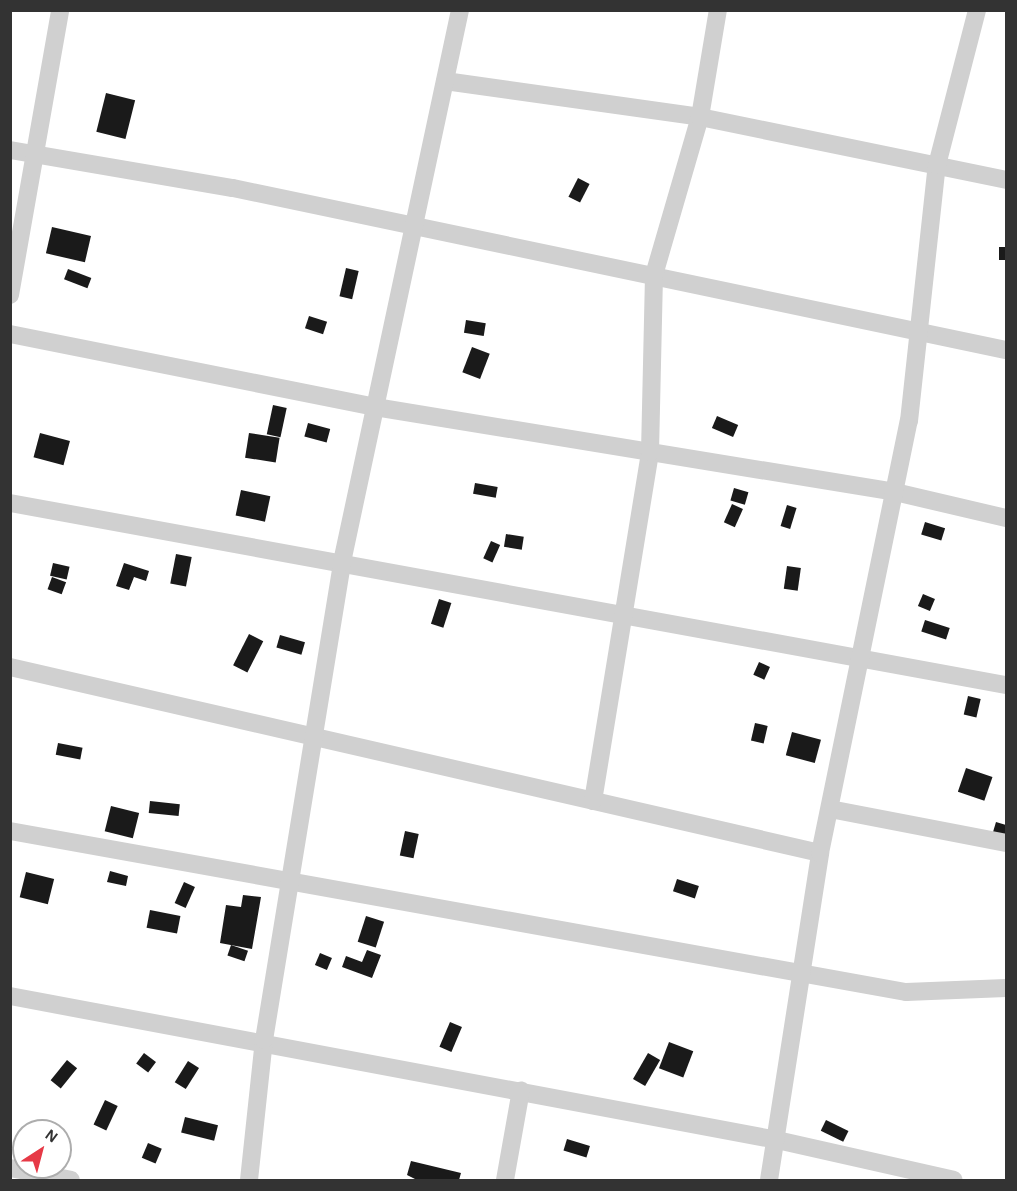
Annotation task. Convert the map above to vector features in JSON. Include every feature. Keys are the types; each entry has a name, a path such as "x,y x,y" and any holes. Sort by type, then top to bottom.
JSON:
{"street":[{"path":"10,295 60,10"},
{"path":"249,1180 264,1040 317,738 342,562 460,10"},
{"path":"593,801 650,452 654,275 700,117 718,10"},
{"path":"769,1180 777,1140 799,975 819,853 863,655 895,492 919,331 937,165 977,10"},
{"path":"445,81 700,117 1006,180"},
{"path":"10,150 35,157 414,224 1006,350"},
{"path":"10,334 375,407 895,492 1006,518"},
{"path":"10,503 863,655 1006,685"},
{"path":"10,667 819,853"},
{"path":"830,809 1006,843"},
{"path":"10,831 799,975 906,992 1006,988"},
{"path":"10,996 264,1040 521,1090 777,1140 954,1180"},
{"path":"505,1180 521,1090"},
{"path":"10,1168 71,1180"}],"building":[{"path":"106,93 135,100 125,139 96,132"},
{"path":"578,178 590,184 580,203 568,197"},
{"path":"52,227 91,236 85,262 46,253"},
{"path":"999,247 1006,247 1006,260 999,260"},
{"path":"346,268 359,271 352,299 339,296"},
{"path":"68,269 91,278 87,288 64,279"},
{"path":"309,316 327,322 323,334 305,328"},
{"path":"466,320 486,323 484,336 464,333"},
{"path":"472,347 490,354 480,379 462,372"},
{"path":"273,405 287,408 280,437 267,434"},
{"path":"717,416 738,425 733,437 712,428"},
{"path":"308,423 330,429 327,442 304,437"},
{"path":"40,433 70,441 63,465 34,457"},
{"path":"249,433 280,438 276,463 245,458"},
{"path":"475,483 498,487 496,498 473,494"},
{"path":"734,488 748,492 745,505 730,500"},
{"path":"241,490 270,496 265,522 236,515"},
{"path":"732,504 743,509 735,527 724,522"},
{"path":"787,505 797,508 790,529 781,526"},
{"path":"925,522 945,528 941,541 921,534"},
{"path":"506,534 524,537 522,550 504,547"},
{"path":"491,541 500,545 492,562 483,558"},
{"path":"176,554 192,557 186,587 170,583"},
{"path":"53,563 70,567 67,579 50,576"},
{"path":"124,563 149,571 146,581 134,577 129,590 116,586"},
{"path":"787,566 801,568 798,591 784,589"},
{"path":"52,577 66,582 62,594 48,589"},
{"path":"923,594 935,599 930,611 918,606"},
{"path":"439,599 451,603 443,628 431,624"},
{"path":"925,620 950,628 946,639 921,631"},
{"path":"249,634 263,641 247,672 233,665"},
{"path":"280,635 305,642 301,655 276,647"},
{"path":"759,662 770,667 764,680 753,675"},
{"path":"968,696 981,699 976,717 964,715"},
{"path":"755,723 768,726 764,743 751,741"},
{"path":"792,732 821,740 815,763 786,755"},
{"path":"58,743 83,748 80,760 56,755"},
{"path":"966,768 992,777 984,801 958,792"},
{"path":"150,801 180,804 179,816 149,813"},
{"path":"111,806 139,813 133,838 105,831"},
{"path":"996,822 1006,825 1006,836 993,832"},
{"path":"405,831 419,834 413,858 400,855"},
{"path":"110,871 128,876 126,886 107,882"},
{"path":"26,872 54,879 48,904 20,897"},
{"path":"677,879 699,886 695,898 673,891"},
{"path":"184,882 195,887 186,908 175,903"},
{"path":"243,895 261,897 252,949 220,943 226,905 241,907"},
{"path":"150,910 180,916 177,934 147,928"},
{"path":"366,916 384,922 376,948 358,942"},
{"path":"231,945 248,951 244,961 227,955"},
{"path":"367,950 381,955 372,978 342,967 346,956 362,962"},
{"path":"320,953 332,958 327,970 315,965"},
{"path":"450,1022 462,1027 451,1052 439,1047"},
{"path":"669,1042 693,1051 683,1077 659,1068"},
{"path":"144,1053 156,1062 148,1072 136,1063"},
{"path":"648,1053 660,1060 645,1086 633,1079"},
{"path":"67,1060 77,1068 61,1088 51,1080"},
{"path":"188,1061 199,1068 186,1089 175,1082"},
{"path":"105,1100 118,1106 106,1130 94,1124"},
{"path":"185,1117 218,1125 214,1141 181,1133"},
{"path":"826,1120 848,1131 843,1142 821,1131"},
{"path":"567,1139 590,1146 586,1157 563,1150"},
{"path":"148,1143 162,1149 156,1164 142,1158"},
{"path":"411,1161 461,1173 459,1180 417,1180 407,1175"}]}
